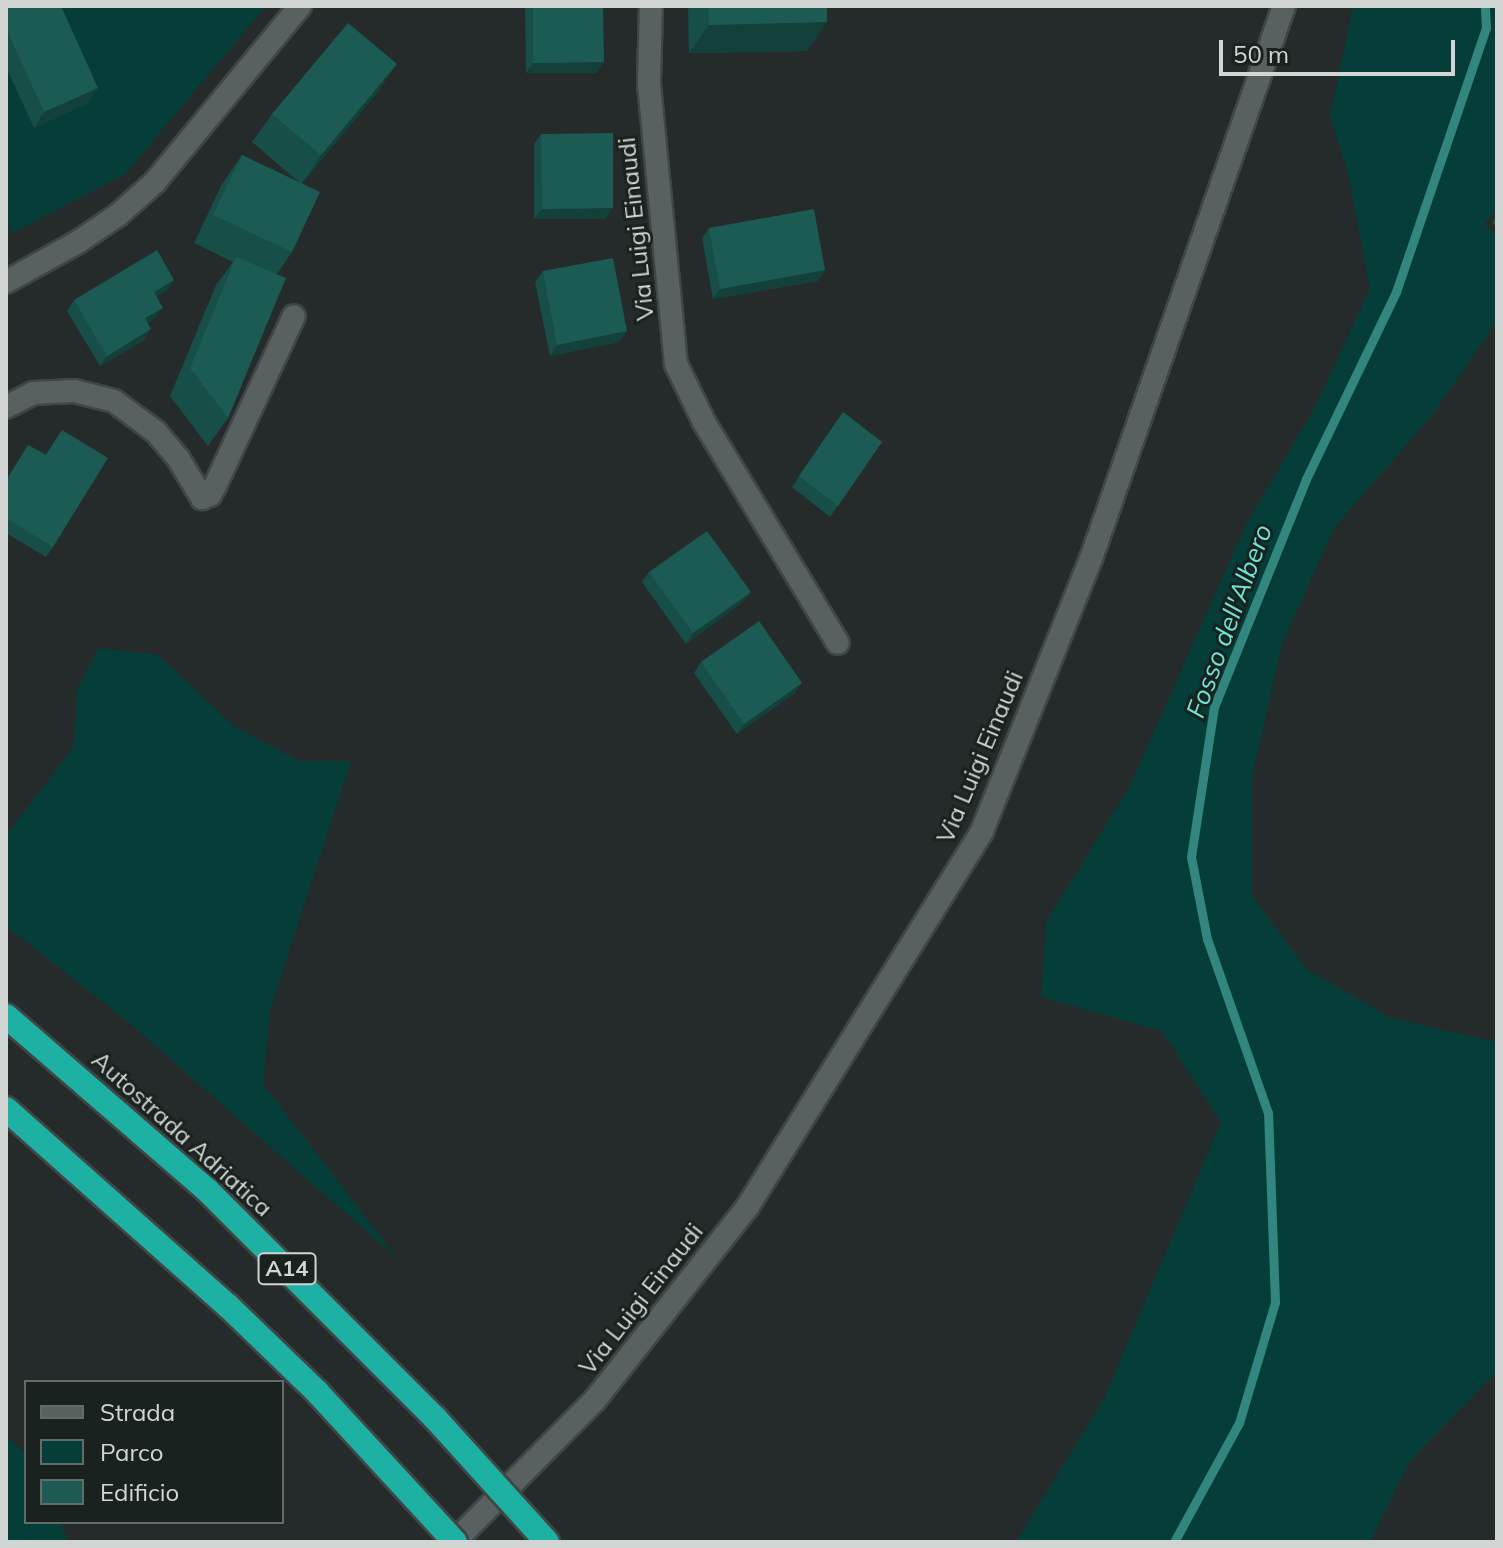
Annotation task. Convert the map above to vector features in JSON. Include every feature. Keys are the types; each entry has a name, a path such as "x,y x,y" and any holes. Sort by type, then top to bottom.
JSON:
{"highway":[{"name":"Autostrada Adriatica","path":"6,1016 207,1190 435,1418 547,1542"},
{"name":"A14","path":"6,1109 228,1306 317,1392 455,1542"}],"street":[{"path":"6,282 78,242 118,215 155,182 300,6"},
{"name":"Via Luigi Einaudi","path":"651,6 649,84 676,364 704,422 838,643"},
{"name":"Via Luigi Einaudi","path":"455,1542 595,1400 748,1206 982,831 1092,556 1284,6"},
{"path":"6,407 33,393 74,391 114,401 156,432 178,458 202,498 210,495 215,486 294,316"}],"green space":[{"path":"43,6 266,6 125,174 13,233 6,219 6,67 34,127"},
{"path":"1353,6 1497,6 1497,209 1484,224 1497,235 1497,321 1433,414 1334,528 1282,644 1252,777 1252,895 1306,969 1391,1018 1497,1042 1497,1371 1409,1462 1370,1542 1016,1542 1104,1399 1221,1122 1162,1031 1041,997 1046,922 1129,788 1246,525 1315,407 1370,289 1348,173 1330,117"},
{"path":"99,648 158,655 234,726 299,761 351,761 270,1010 263,1084 397,1258 126,1020 6,926 6,836 74,746 77,689"},
{"path":"6,1437 24,1452 24,1524 61,1524 69,1542 6,1542"}],"building":[{"path":"6,6 61,6 98,88 44,112 6,28"},
{"path":"533,6 603,6 604,62 533,63"},
{"path":"708,6 827,6 827,22 709,25"},
{"path":"348,23 397,64 321,155 272,114"},
{"path":"613,133 613,208 542,209 541,134"},
{"path":"242,155 320,192 292,252 213,215"},
{"path":"814,209 825,270 720,289 709,228"},
{"path":"157,250 174,280 154,292 163,308 145,318 151,329 107,356 74,300"},
{"path":"236,257 286,278 228,418 190,368"},
{"path":"613,258 627,331 557,345 543,271"},
{"path":"843,412 882,442 838,506 799,476"},
{"path":"62,430 108,458 53,547 6,518 6,481 28,445 46,455"},
{"path":"707,531 751,592 693,633 649,572"},
{"path":"759,621 802,683 744,724 701,662"}],"waterway":[{"name":"Fosso dell'Albero","path":"1174,1542 1239,1423 1275,1302 1268,1113 1207,939 1191,857 1214,707 1306,479 1396,292 1486,28 1485,6"}]}
